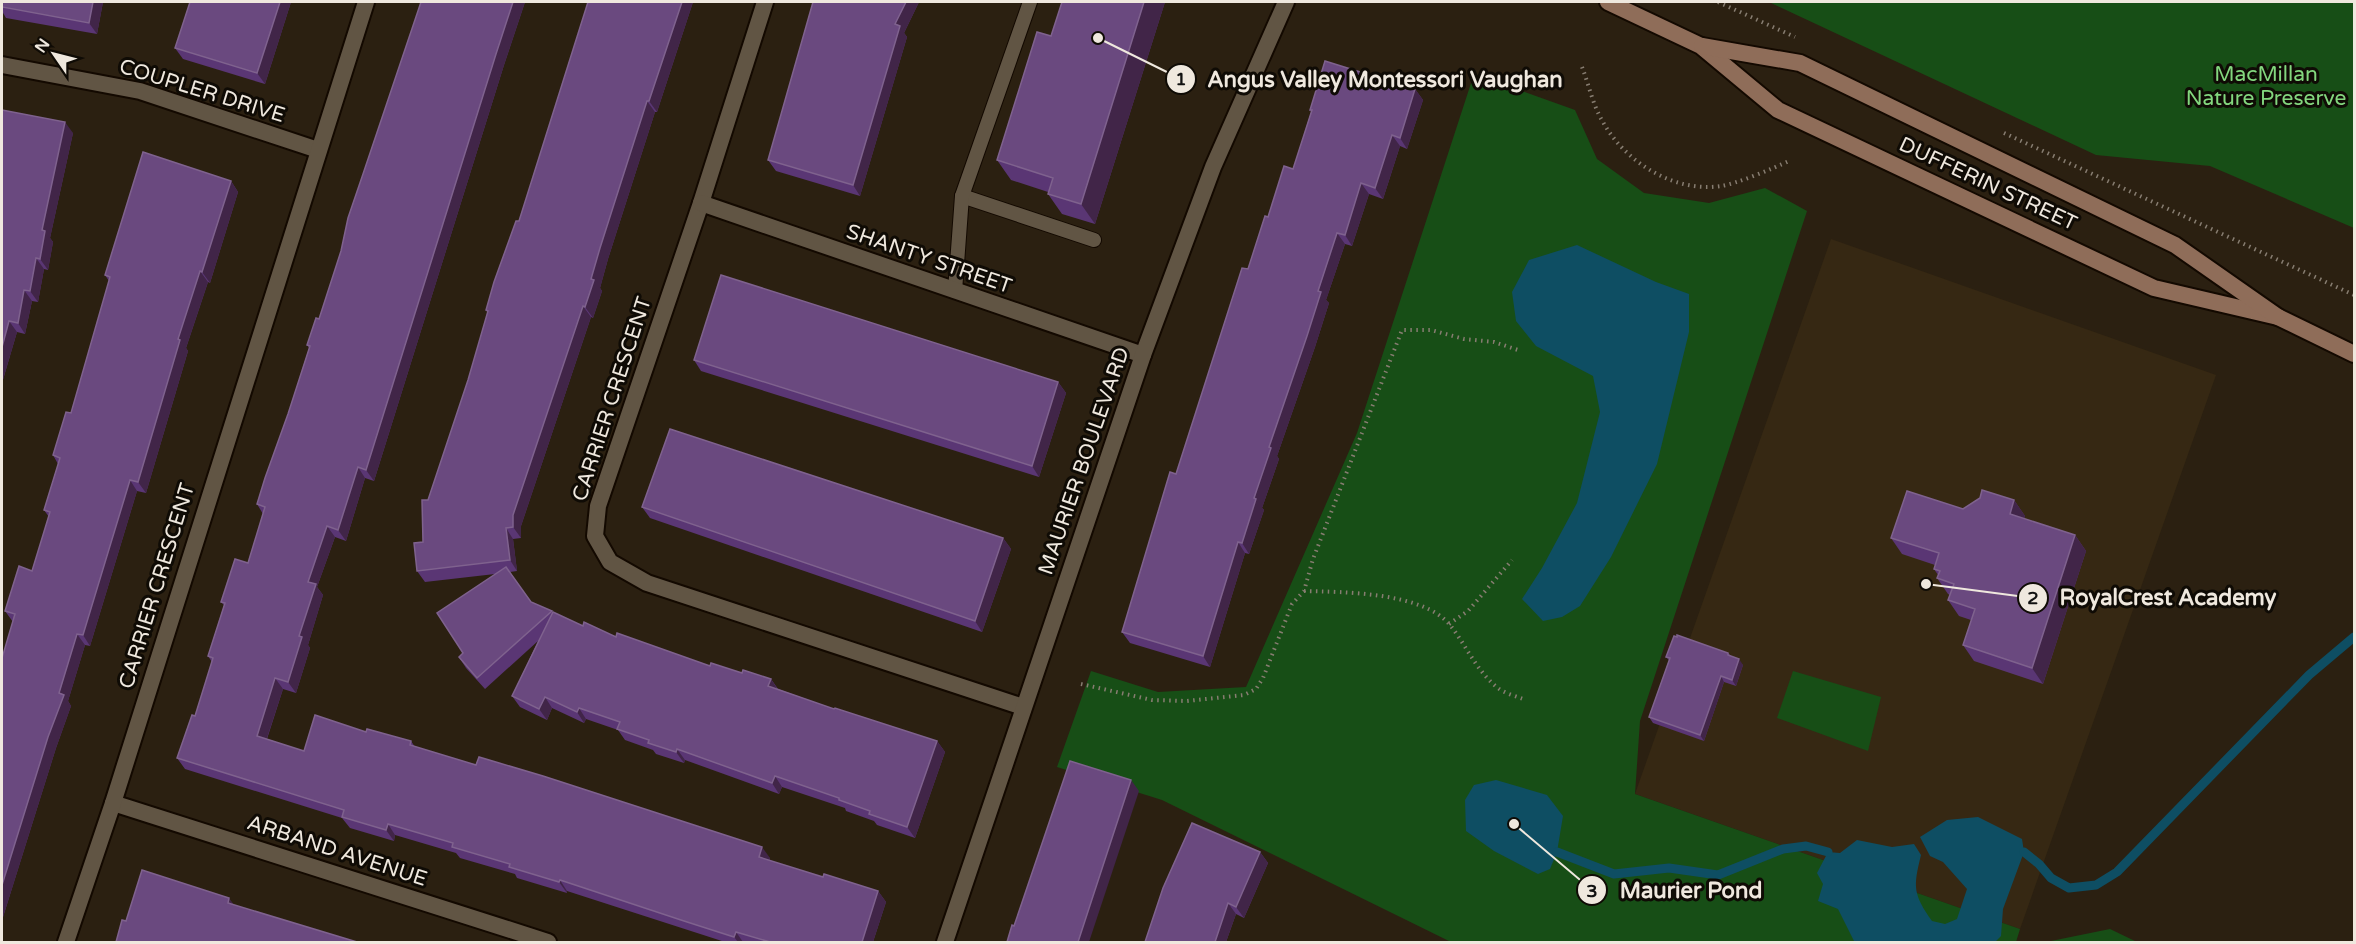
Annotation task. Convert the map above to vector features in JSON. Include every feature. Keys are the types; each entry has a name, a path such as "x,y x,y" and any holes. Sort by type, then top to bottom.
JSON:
{"main road":[{"name":"DUFFERIN STREET","path":"1608,2 1701,46 1778,110 2154,288 2278,318"},
{"name":"DUFFERIN STREET","path":"1701,46 1800,63 2175,245 2278,318 2355,354"}],"street":[{"name":"CARRIER CRESCENT","path":"66,942 113,803 366,2"},
{"name":"CARRIER CRESCENT","path":"765,2 701,204 598,506 595,536 610,562 647,583 1023,707"},
{"name":"MAURIER BOULEVARD","path":"945,942 1143,356 1213,167 1286,2"},
{"name":"COUPLER DRIVE","path":"2,65 140,91 318,150"},
{"name":"SHANTY STREET","path":"701,204 1143,356"},
{"name":"ARBAND AVENUE","path":"113,803 548,942"}],"lane":[{"path":"955,291 962,196 1030,2"},
{"path":"962,196 1094,240"}],"path":[{"path":"1718,2 1804,41"},
{"path":"1582,67 1602,121 1619,146 1648,170 1687,186 1721,186 1789,161"},
{"path":"1999,131 2355,295"},
{"path":"1081,684 1152,700 1187,701 1244,695 1256,689 1263,678 1292,604 1304,591 1312,559 1402,330 1431,330 1464,339 1494,342 1521,351"},
{"path":"1449,624 1468,611 1512,560"},
{"path":"1304,591 1339,592 1396,599 1431,610 1449,624 1467,652 1498,688 1523,699"}],"shaded area":[{"path":"1831,239 2216,375 2020,929 1635,794"}],"green space":[{"name":"MacMillan Nature Preserve","path":"1769,2 2354,2 2354,228 2210,166 2096,155"},
{"path":"1474,74 1575,110 1597,159 1644,193 1709,203 1765,188 1807,211 1640,721 1635,794 2020,929 2016,942 1451,942 1162,800 1057,767 1091,671 1158,692 1246,687 1357,433"},
{"path":"1793,671 1881,697 1868,751 1777,718"},
{"path":"2110,929 2137,942 2046,942"}],"water":[{"path":"1577,245 1656,282 1689,294 1689,332 1657,464 1611,557 1580,606 1562,617 1543,621 1522,599 1542,568 1577,503 1600,412 1593,376 1536,346 1516,321 1512,292 1529,260"},
{"path":"1496,780 1547,795 1563,816 1557,852 1550,869 1538,874 1494,851 1466,831 1465,800 1474,785"},
{"path":"1978,817 2022,839 2024,852 2003,909 2001,936 1995,942 1858,942 1854,941 1838,909 1818,901 1823,884 1817,873 1828,852 1840,853 1857,840 1892,847 1914,844 1921,855 1916,890 1921,904 1932,921 1945,924 1957,919 1967,889 1943,862 1930,856 1920,837 1947,820"}],"building":[{"path":"2,2 93,2 89,23 2,7"},
{"path":"190,2 280,2 257,73 175,48"},
{"path":"421,2 513,2 366,470 358,467 338,530 327,526 308,582 316,584 299,636 302,637 288,682 275,678 257,736 304,751 315,715 366,732 367,729 411,741 410,745 476,765 479,757 762,847 759,857 878,891 862,942 770,942 736,932 734,937 560,880 559,882 509,867 510,864 452,847 453,843 388,824 386,830 342,817 344,810 177,758 192,715 195,716 213,658 208,656 225,603 221,602 235,559 248,563 265,507 257,504 265,478 310,346 307,345 316,318 319,319 341,251 348,218"},
{"path":"588,2 682,2 649,101 647,101 600,248 591,279 594,280 585,307 583,306 513,515 513,527 506,528 510,560 417,571 414,543 423,542 422,500 428,500 468,380 494,282 516,221 519,221"},
{"path":"813,2 906,2 895,24 900,26 853,185 768,160"},
{"path":"1062,2 1144,2 1081,204 1048,194 1053,178 997,160 1037,32 1051,36"},
{"path":"1325,61 1415,89 1400,138 1392,135 1375,188 1361,183 1345,235 1337,233 1318,291 1321,292 1269,447 1271,448 1254,498 1256,499 1242,543 1238,542 1203,656 1122,632 1170,472 1176,474 1242,268 1248,269 1284,166 1293,169"},
{"path":"2,110 65,122 42,230 45,231 40,259 36,258 30,291 24,290 18,323 9,321 2,347"},
{"path":"143,152 231,181 178,339 180,340 138,482 130,480 83,635 77,634 59,693 64,695 48,737 2,885 2,658 15,614 5,611 19,566 32,571 50,512 44,510 60,458 53,455 66,412 71,413 110,277 105,275"},
{"path":"721,275 1058,382 1032,466 694,360"},
{"path":"670,429 1003,538 975,621 642,507"},
{"path":"1982,490 2014,500 2010,514 2075,535 2032,668 1963,645 1975,609 1948,600 1954,584 1937,578 1940,571 1934,569 1939,553 1891,538 1907,491 1963,509 1980,498"},
{"path":"506,567 531,602 552,611 477,678 459,657 463,653 437,613"},
{"path":"553,612 583,626 584,622 616,637 617,633 710,666 711,663 771,679 768,686 937,741 907,827 869,814 870,811 839,800 839,798 775,776 772,783 677,749 676,752 648,743 649,740 617,729 620,722 579,708 577,712 545,697 539,709 512,696"},
{"path":"1677,635 1739,659 1732,680 1721,676 1700,735 1649,717 1670,658 1666,657 1674,636 1677,637"},
{"path":"1070,761 1131,780 1078,942 1007,942 1012,925 1014,926"},
{"path":"1192,823 1260,852 1236,907 1228,903 1215,942 1145,942 1163,888"},
{"path":"142,870 229,898 228,903 357,942 116,942 122,920 126,921"}],"waterway":[{"path":"2024,852 2051,878 2069,888 2096,885 2117,872 2309,675 2354,637"},
{"path":"1557,852 1614,874 1669,868 1718,875 1783,849 1806,846 1828,852"}],"place":[{"name":"Angus Valley Montessori Vaughan","path":"1098,38"},
{"name":"RoyalCrest Academy","path":"1926,584"},
{"name":"Maurier Pond","path":"1514,824"}]}
